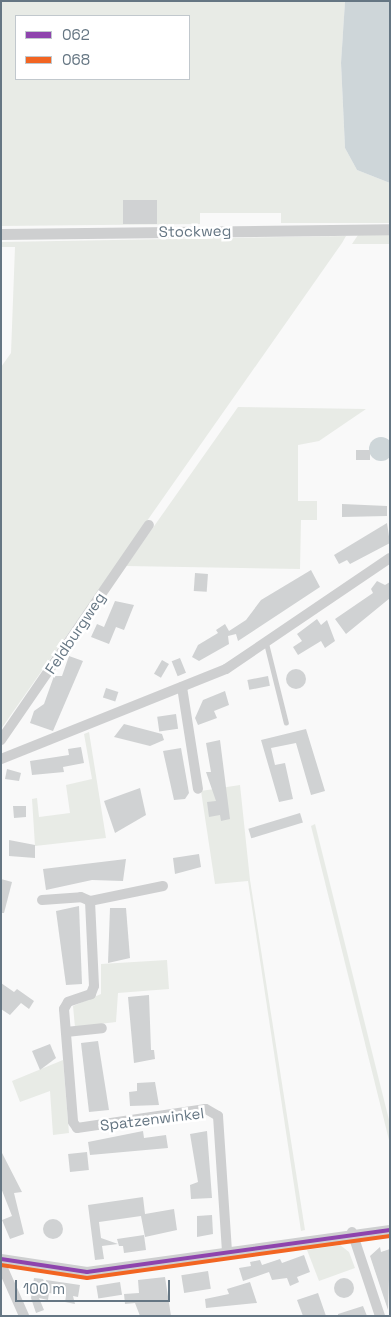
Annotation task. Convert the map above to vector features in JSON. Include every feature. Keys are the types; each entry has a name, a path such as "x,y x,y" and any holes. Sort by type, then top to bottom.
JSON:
{"street":[{"name":"Stockweg","path":"1,234 390,229"},
{"name":"Feldburgweg","path":"1,740 149,525"},
{"path":"1,759 226,669 390,558"},
{"path":"182,687 198,789"},
{"path":"42,900 81,896 90,901 163,886"},
{"name":"Spatzenwinkel","path":"90,901 94,986 91,994 68,1002 64,1009 77,1128 206,1110 218,1116 227,1251"},
{"path":"66,1032 102,1028"},
{"path":"1,1259 87,1272 352,1232 390,1230"},
{"path":"352,1232 380,1316"},
{"path":"1,1264 24,1316"}],"lane":[{"path":"266,642 286,723"}],"shaded area":[{"path":"1,1 345,1 341,63 345,148 357,170 390,183 390,223 281,223 281,213 200,213 200,224 1,226"},
{"path":"345,1 390,1 390,183 357,170 345,148 341,63"},
{"path":"358,235 390,235 390,244 352,244"},
{"path":"346,236 1,729 1,367 11,353 15,247 1,247 1,242"},
{"path":"238,407 366,409 319,441 298,445 298,501 317,501 317,520 301,520 300,569 126,566"},
{"path":"381,437 392,445 392,453 389,457 381,461 373,457 369,449 373,441"},
{"path":"89,732 106,838 35,846 32,799 37,798 39,817 70,813 66,785 92,779 84,734"},
{"path":"240,785 250,880 305,1230 301,1231 248,881 215,884 201,791"},
{"path":"315,824 390,1124 390,1144 311,826"},
{"path":"167,960 169,989 118,993 116,1022 75,1027 73,1006 101,994 101,964"},
{"path":"63,1060 69,1133 53,1135 50,1091 20,1102 12,1081"},
{"path":"340,1245 349,1252 355,1268 319,1281 307,1250"}],"building":[{"path":"123,200 157,200 157,224 123,224"},
{"path":"356,450 370,450 370,460 356,460"},
{"path":"342,504 387,506 387,516 342,517"},
{"path":"387,523 390,543 350,564 347,560 339,564 334,555"},
{"path":"311,570 320,587 238,641 236,634 228,636 229,644 199,661 192,657 198,645 218,633 216,630 225,624 229,631 246,620 261,600"},
{"path":"195,573 208,574 207,592 194,591"},
{"path":"377,581 385,585 390,582 390,598 346,634 335,619 373,593 371,589"},
{"path":"115,601 134,605 124,630 116,627 109,644 91,637 97,624 104,627"},
{"path":"317,619 321,625 327,620 335,641 325,648 321,641 298,655 293,647 302,641 297,634"},
{"path":"69,656 83,661 53,731 30,723 34,711 44,704 54,676 62,676"},
{"path":"180,658 186,673 178,676 172,661"},
{"path":"162,660 169,664 161,678 154,674"},
{"path":"296,669 303,672 306,679 303,686 296,689 289,686 286,679 289,672"},
{"path":"268,676 270,686 249,690 247,680"},
{"path":"106,688 118,692 115,702 103,698"},
{"path":"225,691 229,705 214,711 217,718 198,725 195,718 203,700"},
{"path":"176,714 178,729 159,731 157,717"},
{"path":"124,724 162,734 164,740 150,746 114,737"},
{"path":"306,729 325,791 311,795 296,743 271,748 275,765 285,763 293,799 279,802 261,740"},
{"path":"220,740 230,819 221,821 220,815 209,817 207,802 216,801 206,772 211,772 206,743"},
{"path":"81,747 84,763 63,767 64,772 32,775 30,761 69,755 68,749"},
{"path":"181,748 189,793 185,799 174,800 163,751"},
{"path":"7,769 21,773 19,781 5,779"},
{"path":"140,788 146,815 115,833 104,801"},
{"path":"13,806 26,806 26,817 14,818"},
{"path":"300,813 303,823 251,838 248,829"},
{"path":"9,840 35,845 35,858 9,856"},
{"path":"199,854 201,867 175,874 173,858"},
{"path":"126,859 123,881 92,880 46,890 43,869"},
{"path":"1,879 12,882 4,913 1,913"},
{"path":"79,906 82,984 66,985 56,911"},
{"path":"110,908 126,908 130,958 108,963"},
{"path":"1,983 14,992 17,989 34,1001 29,1009 21,1003 10,1015 1,1009"},
{"path":"149,995 151,1050 154,1050 155,1059 134,1063 128,997"},
{"path":"98,1041 109,1110 89,1112 81,1043"},
{"path":"50,1044 56,1058 40,1070 32,1051"},
{"path":"155,1082 159,1105 130,1106 129,1092 137,1091 137,1083"},
{"path":"143,1131 144,1138 166,1135 168,1148 90,1155 88,1142"},
{"path":"207,1131 212,1198 191,1199 190,1185 198,1182 190,1134"},
{"path":"1,1151 22,1192 14,1193 24,1234 10,1239 2,1220 12,1216 1,1188"},
{"path":"87,1152 89,1170 70,1172 68,1154"},
{"path":"143,1197 145,1214 174,1209 177,1230 145,1237 141,1216 99,1222 101,1238 118,1244 102,1246 104,1259 95,1260 88,1205"},
{"path":"212,1215 213,1234 197,1237 197,1216"},
{"path":"53,1219 60,1222 63,1229 60,1236 53,1239 46,1236 43,1229 46,1222"},
{"path":"144,1235 146,1250 124,1253 123,1246 119,1246 117,1239"},
{"path":"380,1247 381,1252 390,1249 388,1310 370,1256"},
{"path":"304,1255 310,1272 297,1277 299,1282 290,1286 287,1278 272,1280 269,1272 243,1281 239,1268 251,1266 250,1262 260,1260 262,1265 280,1259 282,1263"},
{"path":"208,1271 211,1289 184,1293 181,1275"},
{"path":"165,1277 171,1316 140,1316 135,1303 125,1304 124,1294 139,1293 138,1280"},
{"path":"34,1278 43,1279 47,1289 46,1280 80,1285 78,1297 73,1296 75,1304 65,1302 66,1296 49,1293 48,1300 39,1298 44,1310 36,1313 31,1298"},
{"path":"344,1278 351,1281 354,1288 351,1295 344,1298 337,1295 334,1288 337,1281"},
{"path":"120,1282 122,1295 98,1299 96,1286"},
{"path":"250,1282 257,1303 206,1308 205,1299 229,1294 227,1289"},
{"path":"318,1293 326,1316 303,1316 297,1300"},
{"path":"363,1306 367,1316 338,1316 338,1314"}],"transit line":[{"name":"062","path":"1,1259 87,1272 390,1230"},
{"name":"068","path":"1,1265 87,1278 390,1236"}]}
